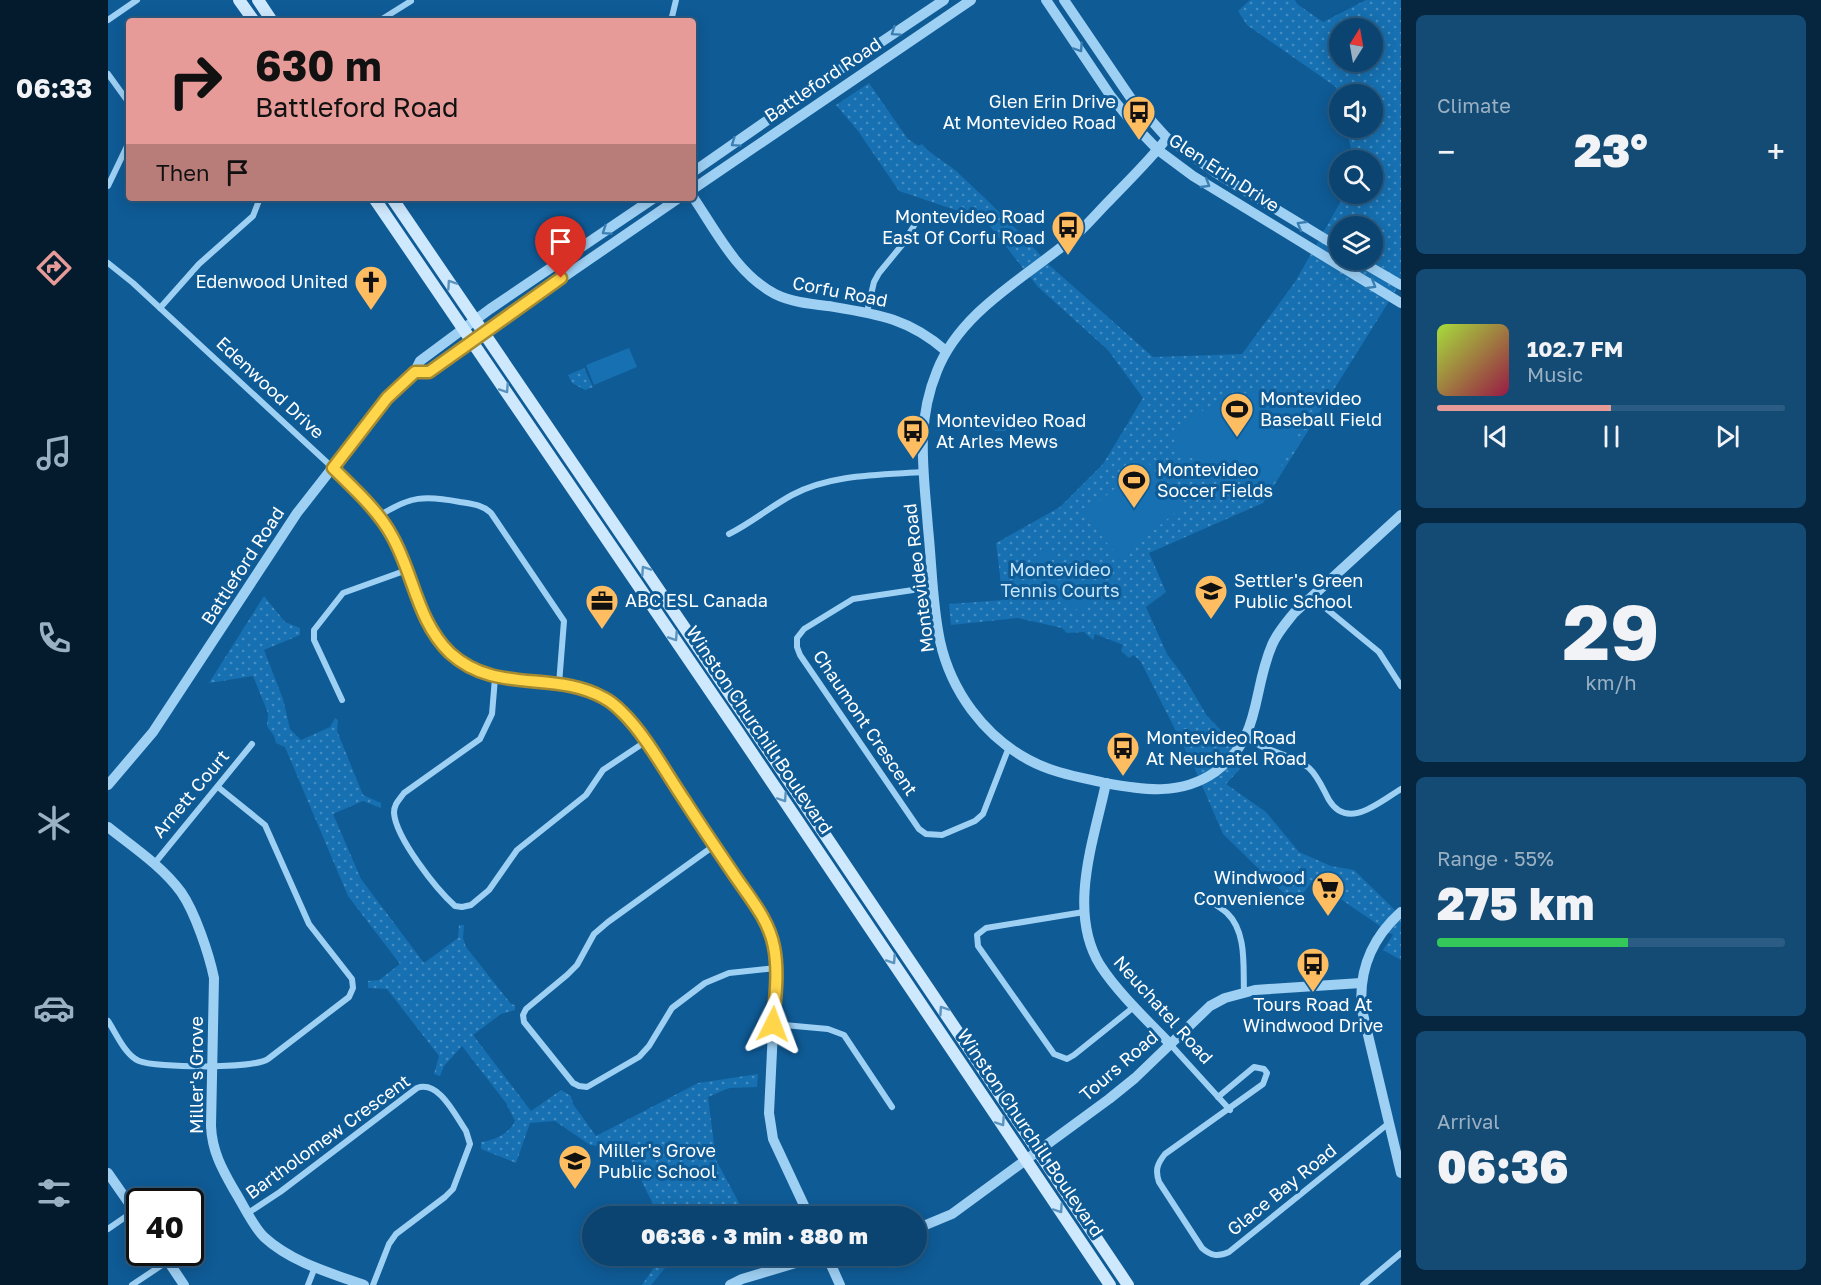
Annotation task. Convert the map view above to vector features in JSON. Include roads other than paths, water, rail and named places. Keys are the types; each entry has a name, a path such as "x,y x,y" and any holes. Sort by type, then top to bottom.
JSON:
{"main road":[{"path":"240,0 252,18"},
{"path":"258,0 270,18"},
{"name":"Winston Churchill Boulevard","path":"376,201 776,787 1110,1285"},
{"name":"Winston Churchill Boulevard","path":"394,201 1128,1285"}],"street":[{"path":"108,20 137,0"},
{"path":"672,18 676,0"},
{"name":"Battleford Road","path":"696,170 944,0"},
{"name":"Battleford Road","path":"696,187 971,0"},
{"name":"Glen Erin Drive","path":"1046,0 1110,94 1134,125 1158,150 1193,176 1401,303"},
{"name":"Glen Erin Drive","path":"1064,0 1130,98 1167,138 1216,173 1329,241"},
{"path":"384,18 411,1"},
{"path":"108,74 126,99"},
{"name":"Montevideo Road","path":"1167,138 1071,239 983,308 965,326 946,351 938,368 925,408 921,448 940,643 957,689 990,732 1029,760 1051,770 1106,783 1151,790 1187,785 1213,773 1224,764 1246,737 1272,644 1294,613 1400,517"},
{"path":"108,186 126,148"},
{"path":"160,308 200,264 254,216 259,201"},
{"name":"Battleford Road","path":"108,785 153,732 280,537 387,398 415,372 420,361 650,201"},
{"name":"Battleford Road","path":"415,372 429,372 676,201"},
{"name":"Corfu Road","path":"696,201 736,262 768,290 791,300 881,315 901,322 932,339 946,351"},
{"path":"867,312 874,282 902,245 920,216"},
{"name":"Edenwood Drive","path":"108,263 124,275 333,468 379,516 392,536 423,614 439,641 461,662 495,678 578,687 604,698 622,712 645,742 761,914 774,946 776,968 769,1113 772,1130 784,1164 804,1206"},
{"path":"1375,270 1401,285"},
{"path":"729,534 757,519 792,495 829,482 855,477 924,472"},
{"path":"379,516 407,501 427,497 486,508 564,621 559,684"},
{"path":"342,700 314,640 314,630 343,593 407,570"},
{"name":"Chaumont Crescent","path":"933,587 866,595 853,599 804,629 797,638 796,646 800,655 919,829 926,834 942,835 968,825 983,814 1009,747"},
{"path":"1312,597 1379,652 1401,686"},
{"path":"495,678 492,714 480,739 404,793 395,804 394,814 410,850 447,899 455,906 471,905 489,890 517,850 586,795 603,770 645,742"},
{"path":"1246,737 1255,744 1297,761 1309,769 1334,808 1343,814 1361,813 1401,789"},
{"name":"Arnett Court","path":"154,864 252,744"},
{"name":"Neuchatel Road","path":"1106,783 1085,883 1084,912 1088,935 1100,965 1230,1110"},
{"path":"108,1021 129,1054 139,1061 212,1066 263,1063 349,997 353,987 352,979 304,914 265,825 218,787"},
{"name":"Miller's Grove","path":"108,827 154,864 182,894 211,964 214,978 212,1139 220,1166 263,1236 285,1252 315,1267 364,1285"},
{"path":"714,845 594,934 577,965 526,1009 525,1022 573,1083 587,1087 639,1058 672,1008 705,983 729,973 776,968"},
{"path":"1203,897 1226,912 1238,927 1241,936 1244,992"},
{"path":"1084,912 986,928 977,935 976,940 1054,1054 1060,1058 1067,1059 1074,1055 1135,1006"},
{"path":"1401,912 1375,942 1361,983 1362,1010 1401,1173"},
{"name":"Tours Road","path":"927,1224 952,1214 1135,1078 1210,1006 1244,992 1361,983"},
{"path":"773,1024 828,1029 844,1035 892,1107"},
{"name":"Glace Bay Road","path":"1218,1097 1254,1067 1264,1069 1267,1073 1263,1084 1230,1110 1165,1154 1156,1171 1159,1182 1203,1248 1210,1254 1221,1256 1229,1252 1390,1122"},
{"name":"Bartholomew Crescent","path":"248,1213 280,1192 417,1088 432,1087 438,1092 470,1138 467,1153 453,1189 446,1197 396,1234 389,1244 373,1285"},
{"path":"108,1173 126,1199"},
{"path":"108,1229 126,1220"},
{"path":"1363,1285 1401,1253"},
{"path":"132,1285 154,1266"},
{"path":"171,1266 184,1285"},
{"path":"730,1285 786,1266"},
{"path":"831,1266 840,1285"},
{"path":"308,1285 315,1267"}],"place":[{"name":"Glen Erin Drive At Montevideo Road","path":"1139,141"},
{"name":"Montevideo Road East Of Corfu Road","path":"1068,256"},
{"name":"Edenwood United","path":"371,311"},
{"name":"Montevideo Baseball Field","path":"1237,438"},
{"name":"Montevideo Road At Arles Mews","path":"913,460"},
{"name":"Montevideo Soccer Fields","path":"1134,509"},
{"name":"Settler's Green Public School","path":"1211,620"},
{"name":"ABC ESL Canada","path":"602,630"},
{"name":"Montevideo Road At Neuchatel Road","path":"1123,777"},
{"name":"Windwood Convenience","path":"1328,917"},
{"name":"Tours Road At Windwood Drive","path":"1313,993"},
{"name":"Miller's Grove Public School","path":"575,1190"}],"park label":[{"name":"Montevideo Tennis Courts","path":"1060,580"}]}
